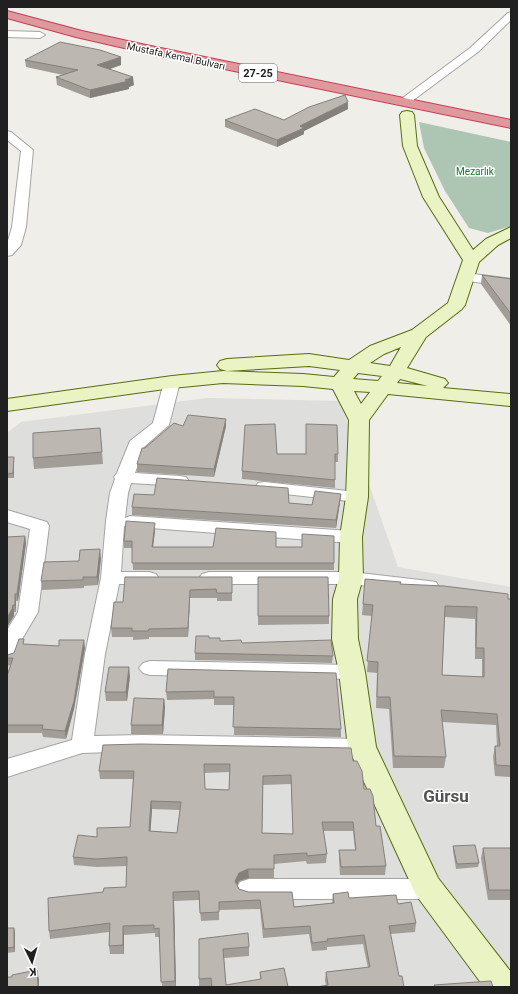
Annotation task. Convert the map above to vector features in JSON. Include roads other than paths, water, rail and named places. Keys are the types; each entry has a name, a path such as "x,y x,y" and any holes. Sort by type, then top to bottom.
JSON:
{"highway":[{"name":"Mustafa Kemal Bulvarı","path":"7,14 80,34 405,108 451,125"},
{"name":"Mustafa Kemal Bulvarı","path":"7,26 40,35 405,108 511,124"}],"street":[{"path":"471,260 431,197 410,146 405,108 474,50 511,15"},
{"path":"7,34 40,35"},
{"path":"7,134 27,150 19,227 14,245 7,252"},
{"path":"340,383 353,366 377,350 419,334 456,305 471,260 492,242 511,232"},
{"path":"466,277 511,283"},
{"path":"359,420 419,334"},
{"path":"7,393 198,366 309,360 353,366 389,379 511,400"},
{"path":"7,405 172,382 223,377 340,383 389,379"},
{"path":"82,745 95,654 111,578 115,521 119,493 123,477 136,445 161,425 172,382"},
{"path":"340,383 359,420 357,497 351,537 351,578 345,599 345,639 352,672 362,747 428,889 503,987"},
{"path":"123,477 199,482"},
{"path":"245,486 357,497"},
{"path":"7,516 40,526 28,612 12,639 7,655"},
{"path":"115,521 351,537"},
{"path":"111,578 167,578"},
{"path":"191,578 351,578 450,590"},
{"path":"150,668 352,672"},
{"path":"7,768 82,745 142,744 362,747"},
{"path":"249,889 428,889"}],"district":[{"name":"Gürsu","path":"446,796"}],"park label":[{"name":"Mezarlık","path":"475,171"}]}
